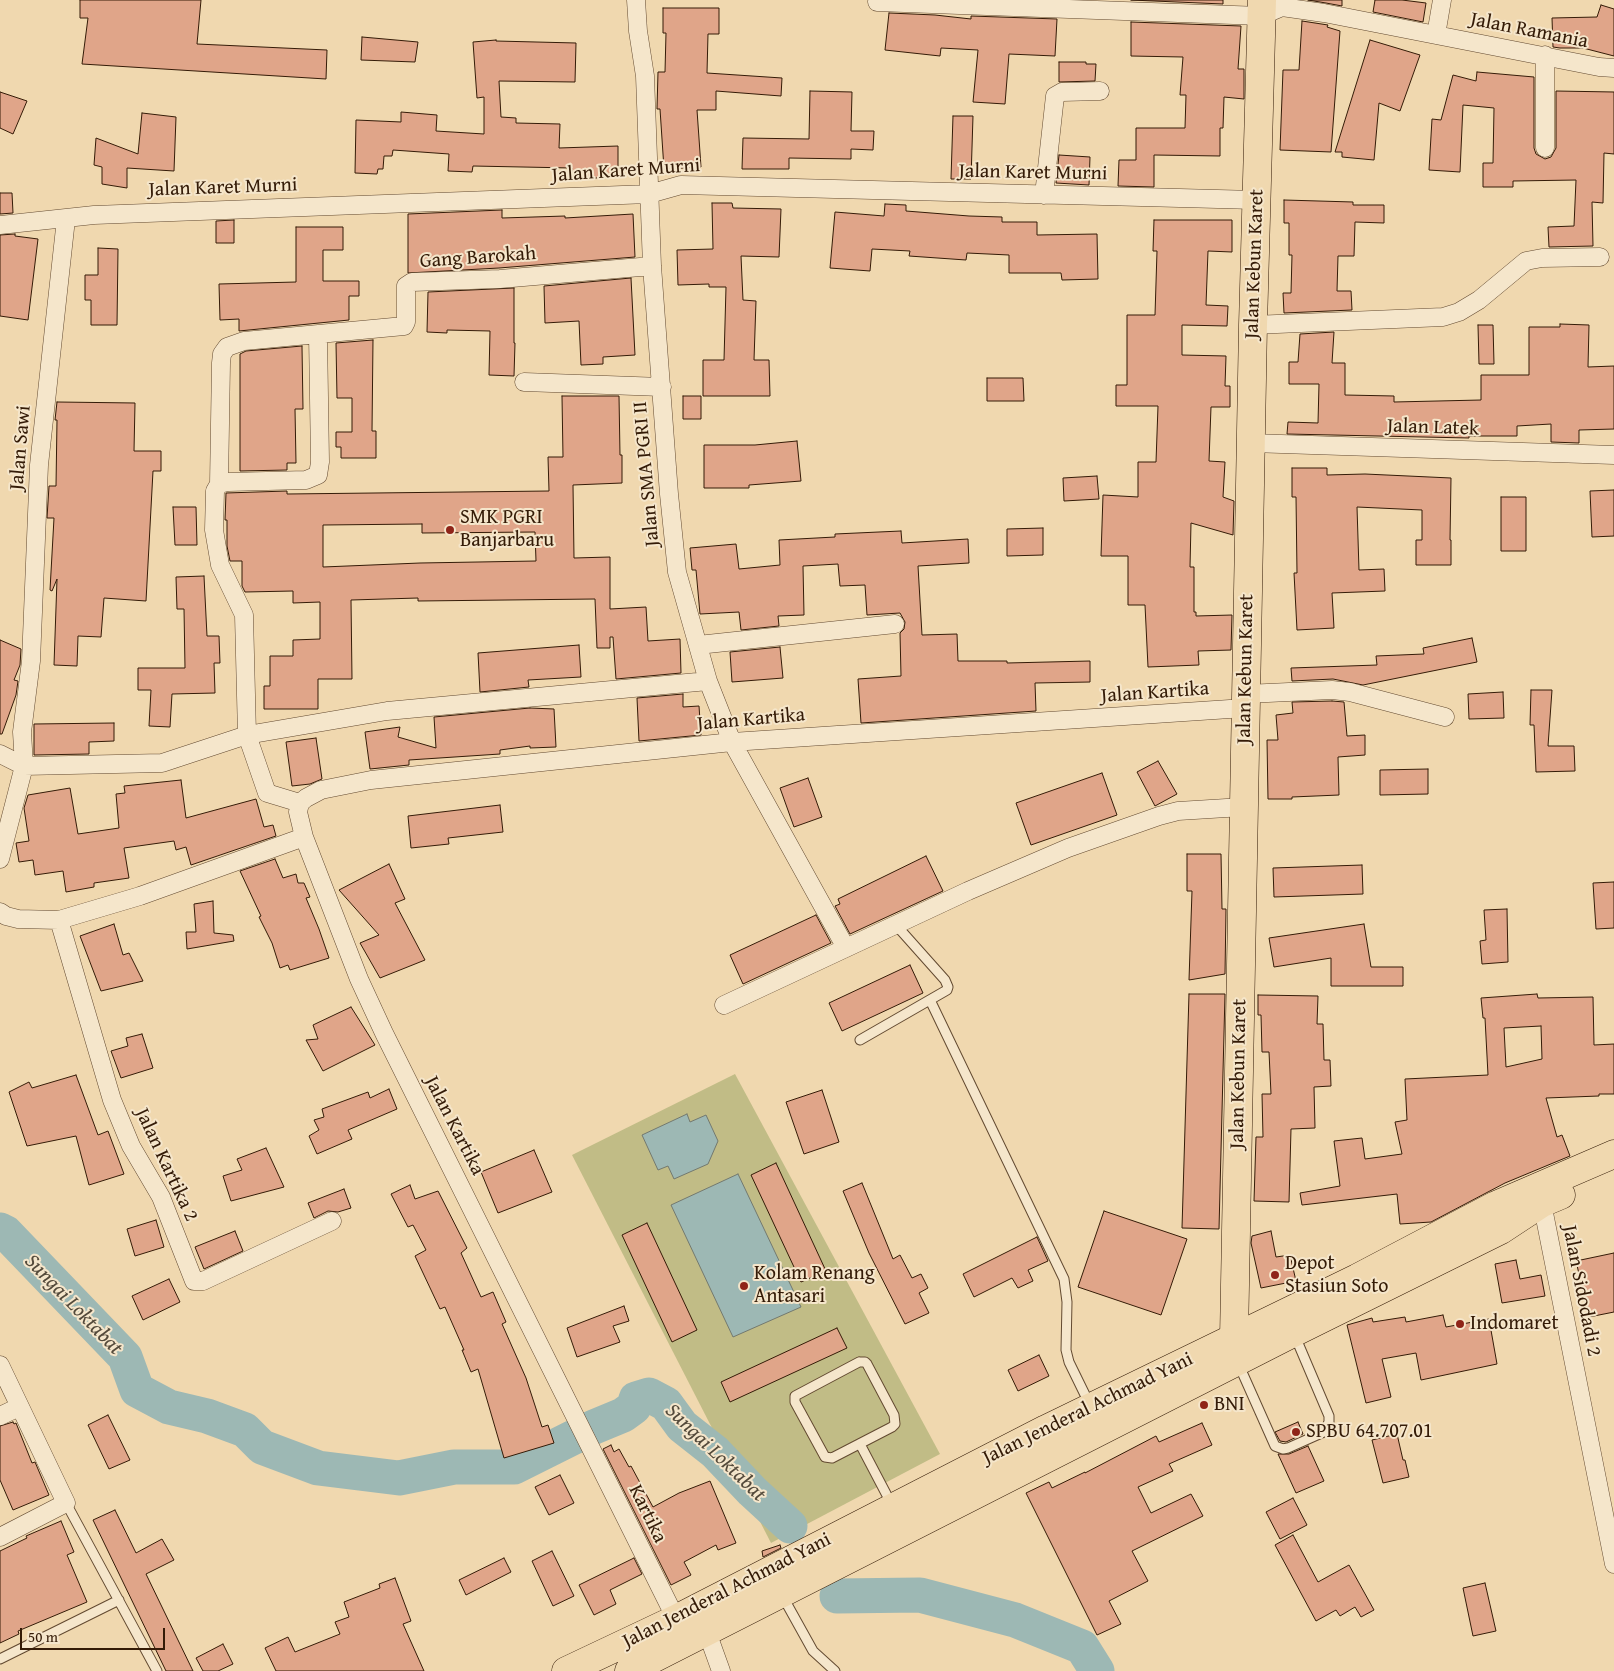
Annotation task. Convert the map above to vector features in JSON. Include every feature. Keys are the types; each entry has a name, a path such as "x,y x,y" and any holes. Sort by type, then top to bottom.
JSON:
{"main road":[{"name":"Jalan Kebun Karet","path":"1236,1350 1243,807 1261,8"},
{"name":"Jalan Jenderal Achmad Yani","path":"566,1671 676,1619 893,1507 960,1488 1014,1476 1236,1350 1357,1278 1496,1205 1614,1154"},
{"name":"Jalan Jenderal Achmad Yani","path":"629,1671 930,1519 960,1488 1091,1407 1142,1384 1175,1366 1294,1333 1502,1230 1542,1202 1614,1175"}],"street":[{"name":"Jalan SMA PGRI II","path":"636,0 638,31 645,76 652,266 669,494 677,572 708,681 732,742 846,948"},
{"path":"1436,35 1442,0"},
{"path":"878,2 1261,8"},
{"name":"Jalan Ramania","path":"1261,8 1295,8 1614,68"},
{"path":"1545,56 1545,148"},
{"path":"1044,195 1056,96 1062,92 1100,92"},
{"name":"Jalan Karet Murni","path":"0,225 66,219 94,214 649,194 681,185 1256,200"},
{"name":"Jalan Sawi","path":"0,859 24,766 22,732 31,661 39,465 66,219"},
{"path":"1253,325 1443,317 1458,312 1480,300 1526,262 1542,258 1600,257"},
{"name":"Gang Barokah","path":"219,484 221,363 222,354 227,347 244,341 404,326 406,322 406,286 412,282 500,278 652,266"},
{"path":"300,803 267,793 247,735 244,615 220,564 214,530 215,491 219,484 228,482 306,480 318,475 320,462 318,334"},
{"path":"524,382 662,386"},
{"name":"Jalan Latek","path":"1250,443 1614,455"},
{"path":"698,645 895,624"},
{"path":"0,754 24,766 162,763 247,735 387,711 708,681"},
{"name":"Jalan Kartika","path":"584,1434 384,1033 359,978 304,837 298,812 300,803 306,798 321,790 371,780 732,742 1246,701 1332,690 1350,692 1445,717"},
{"path":"724,1005 896,924 1068,848 1160,816 1195,809 1243,807"},
{"path":"0,912 6,916 18,919 59,920 140,896 304,837"},
{"name":"Jalan Kartika 2","path":"59,920 112,1100 132,1146 161,1197 194,1281 203,1281 332,1221"},
{"name":"Jalan Sidodadi 2","path":"1542,1202 1614,1564"},
{"path":"0,1365 66,1503 0,1537"},
{"path":"0,1416 19,1407"},
{"name":"Kartika","path":"584,1434 676,1619"},
{"path":"707,1632 721,1671"}],"lane":[{"path":"860,1040 947,990 947,984 896,924"},
{"path":"930,1000 1064,1279 1067,1302 1067,1356 1091,1407"},
{"path":"1236,1350 1275,1446 1283,1449 1288,1448 1324,1432 1329,1422 1329,1416 1294,1333"},
{"path":"862,1361 867,1364 895,1419 892,1427 860,1444 832,1458 825,1457 794,1399 797,1394 862,1361"},
{"path":"860,1444 893,1507"},
{"path":"66,1503 158,1671"},
{"path":"782,1595 813,1652 835,1671"},
{"path":"0,1659 118,1600"}],"shaded area":[{"name":"Kolam Renang Antasari","path":"735,1074 940,1454 771,1543 572,1155"}],"water":[{"path":"687,1114 690,1122 706,1115 718,1141 708,1164 674,1179 668,1166 658,1170 642,1135"},
{"path":"738,1174 801,1307 733,1337 671,1205"}],"building":[{"path":"80,0 201,0 197,44 327,50 326,79 82,64 88,18 80,18"},
{"path":"1131,0 1223,0 1223,4"},
{"path":"1308,0 1342,0 1342,6 1326,3"},
{"path":"1375,0 1402,0 1426,3 1423,22 1373,12"},
{"path":"1601,5 1614,9 1614,56 1583,48 1553,47 1552,18 1597,17"},
{"path":"663,8 719,8 719,34 708,34 707,73 782,78 781,96 716,91 716,110 697,110 701,167 664,169 660,109 657,109 658,72 665,72 666,33 663,33"},
{"path":"889,13 971,19 971,16 1057,19 1055,56 1009,54 1005,104 973,102 978,50 941,48 940,56 885,50"},
{"path":"1302,21 1328,25 1327,27 1340,31 1331,152 1280,150 1283,70 1299,70"},
{"path":"1131,22 1241,26 1238,69 1244,69 1244,99 1224,97 1223,128 1220,128 1220,156 1154,155 1154,187 1118,186 1119,160 1136,160 1136,128 1185,128 1186,95 1180,95 1183,57 1131,56"},
{"path":"362,37 418,42 415,62 361,60"},
{"path":"496,40 576,43 575,82 499,81 501,117 516,118 516,123 560,124 559,148 618,146 618,177 573,179 572,168 473,166 472,172 448,171 449,154 393,150 392,156 384,156 383,169 378,169 377,174 355,173 356,120 401,122 401,112 437,115 436,131 484,134 484,97 477,98 473,42"},
{"path":"1370,40 1420,55 1400,111 1379,103 1374,160 1342,157 1342,152 1335,152"},
{"path":"1059,62 1096,64 1095,81 1059,82"},
{"path":"1477,72 1534,77 1534,148 1536,154 1545,159 1551,157 1556,148 1556,91 1614,92 1614,154 1604,153 1603,203 1592,202 1593,246 1549,247 1548,227 1574,226 1576,180 1513,181 1513,187 1483,187 1483,163 1493,163 1494,108 1463,105 1460,172 1429,170 1432,119 1441,120 1453,75 1476,81"},
{"path":"810,91 852,92 851,131 874,131 873,150 851,149 851,159 789,158 789,169 742,169 743,138 809,139"},
{"path":"0,92 27,101 13,134 0,128"},
{"path":"142,113 176,117 174,171 127,168 127,188 102,184 102,167 94,165 96,138 138,154"},
{"path":"953,116 973,116 971,179 951,179"},
{"path":"1059,155 1090,157 1089,185 1056,183"},
{"path":"0,193 12,193 13,213 0,214"},
{"path":"1284,200 1353,202 1353,205 1384,205 1384,223 1355,222 1354,256 1338,256 1337,291 1351,291 1352,310 1284,313 1283,293 1291,293 1292,255 1289,255 1289,223 1284,223"},
{"path":"712,203 732,203 733,208 781,209 779,257 741,256 743,300 756,301 754,360 769,360 770,396 703,396 703,360 724,360 726,287 709,287 709,284 678,285 677,250 713,249"},
{"path":"885,204 906,205 906,211 1002,217 1002,222 1037,222 1037,235 1097,234 1098,279 1062,280 1061,273 1009,273 1009,255 967,253 966,260 909,256 910,251 872,249 870,271 830,268 835,212 884,216"},
{"path":"502,210 502,218 565,216 565,218 633,214 635,257 408,273 408,214"},
{"path":"234,220 234,243 216,243 216,221"},
{"path":"1154,220 1232,220 1232,252 1208,251 1206,305 1228,306 1227,326 1182,325 1182,355 1226,356 1225,386 1230,386 1230,407 1211,407 1209,461 1225,462 1223,497 1234,501 1233,535 1191,523 1190,567 1194,567 1194,612 1196,612 1196,616 1232,615 1231,650 1198,651 1199,665 1148,667 1145,605 1128,605 1128,556 1101,556 1103,495 1138,497 1138,462 1156,462 1158,406 1116,406 1116,385 1127,385 1127,315 1155,315 1157,251 1153,251"},
{"path":"296,227 343,227 343,250 323,250 323,281 359,281 359,296 349,296 349,320 239,331 239,319 220,320 219,284 296,282"},
{"path":"15,234 15,236 38,239 28,320 0,316 0,235"},
{"path":"98,248 118,249 117,325 91,325 91,300 85,300 85,275 98,275"},
{"path":"631,278 635,355 603,357 603,364 581,365 579,321 545,323 544,286"},
{"path":"514,288 514,376 489,375 490,331 447,330 447,333 427,332 428,292"},
{"path":"1560,324 1589,325 1588,367 1614,366 1614,429 1579,430 1579,443 1551,442 1551,424 1517,426 1517,436 1469,436 1469,438 1287,434 1288,422 1318,423 1319,384 1289,384 1289,362 1298,362 1300,334 1334,332 1332,363 1345,363 1345,395 1394,396 1394,402 1481,400 1481,375 1529,375 1529,327 1560,327"},
{"path":"1478,325 1493,325 1494,364 1479,364"},
{"path":"373,340 372,431 376,431 376,458 341,458 341,447 336,447 336,432 352,432 352,398 337,398 336,343"},
{"path":"302,346 303,409 295,409 296,463 287,463 287,470 240,471 240,354 246,351"},
{"path":"987,378 1023,378 1024,401 987,401"},
{"path":"562,396 619,396 622,483 573,485 574,558 610,557 610,609 646,607 648,641 680,639 681,673 616,679 613,637 610,637 610,648 597,648 595,599 418,601 418,598 351,600 352,679 318,679 318,709 264,709 264,686 270,686 270,656 293,656 293,640 320,639 320,602 293,603 293,591 245,592 242,586 242,561 230,561 227,546 227,520 225,520 226,493 287,491 287,494 549,491 548,457 563,457","holes":["422,524 422,533 535,532 536,561 323,567 323,525"]},
{"path":"683,396 701,396 701,419 683,419"},
{"path":"57,402 135,403 134,451 161,451 161,471 153,471 146,601 104,598 101,637 78,636 77,666 54,665 57,579 52,591 50,590 54,518 47,518 49,486 56,486 57,420 55,420"},
{"path":"797,441 801,481 749,485 749,488 704,488 704,445 755,445"},
{"path":"1292,468 1327,468 1327,475 1365,474 1451,478 1451,565 1416,565 1416,540 1422,540 1422,510 1357,507 1359,570 1384,569 1385,591 1332,593 1334,628 1297,630 1294,573 1297,573 1296,497 1292,497"},
{"path":"1097,476 1099,499 1064,501 1063,478"},
{"path":"1614,490 1614,536 1592,537 1590,491"},
{"path":"1501,497 1526,497 1526,551 1501,551"},
{"path":"173,507 196,507 197,545 175,545"},
{"path":"1043,528 1043,555 1007,556 1007,529"},
{"path":"901,531 902,543 968,539 969,563 918,566 922,635 957,634 958,661 1007,661 1007,663 1090,661 1090,682 1035,683 1036,711 861,723 858,679 901,676 900,633 904,629 905,622 900,613 867,615 865,585 840,586 838,564 803,566 804,615 778,616 779,626 741,630 739,612 700,614 696,570 692,570 690,548 736,544 739,569 780,565 779,540 835,537 835,534"},
{"path":"204,576 207,636 219,636 220,663 214,663 215,693 172,694 170,727 149,726 151,690 138,690 138,668 185,668 184,609 177,609 176,577"},
{"path":"1472,638 1477,662 1363,685 1333,679 1292,681 1291,668 1377,665 1376,656 1424,654 1423,648"},
{"path":"0,640 21,649 20,665 14,680 18,681 16,695 2,734 0,734"},
{"path":"579,645 581,677 528,680 529,687 480,692 478,653"},
{"path":"780,647 783,678 732,682 730,652"},
{"path":"1531,690 1552,690 1548,746 1574,746 1575,771 1536,772 1534,725 1530,725"},
{"path":"1503,692 1504,718 1469,719 1468,694"},
{"path":"683,694 683,707 699,706 701,735 639,741 637,698"},
{"path":"1292,702 1344,702 1347,736 1365,735 1365,755 1338,757 1339,795 1268,799 1267,740 1278,740 1276,715 1293,713"},
{"path":"530,708 554,709 556,747 530,748 530,746 500,750 500,754 409,760 409,765 370,769 365,732 400,727 398,737 436,748 434,717"},
{"path":"114,723 114,741 89,742 89,754 34,755 34,724"},
{"path":"316,738 322,779 310,784 292,786 286,742"},
{"path":"1158,761 1177,794 1155,806 1137,772"},
{"path":"1428,769 1428,794 1380,795 1380,770"},
{"path":"1102,773 1117,815 1031,845 1016,803"},
{"path":"808,778 822,817 794,827 780,788"},
{"path":"181,780 186,818 256,799 264,827 273,825 276,836 191,865 186,847 176,850 174,841 124,848 129,878 94,883 94,887 66,892 63,871 35,875 33,860 19,862 16,843 29,841 24,808 28,795 70,788 78,834 119,828 116,794 125,793 124,786"},
{"path":"500,805 503,832 448,838 449,844 411,848 408,816"},
{"path":"1187,854 1221,854 1222,909 1226,909 1225,974 1189,980 1192,891 1187,891"},
{"path":"926,856 943,891 850,934 835,906 840,904 838,899"},
{"path":"275,859 283,878 296,874 298,883 304,883 310,897 306,898 329,958 290,970 288,965 280,968 272,943 259,917 261,916 240,871"},
{"path":"389,864 405,899 395,903 425,960 380,978 360,943 379,935 339,890"},
{"path":"1362,865 1363,894 1274,897 1273,868"},
{"path":"1614,882 1614,928 1596,929 1593,883"},
{"path":"213,901 214,933 233,935 234,941 187,949 186,932 196,932 194,904"},
{"path":"1507,909 1508,962 1482,964 1480,941 1486,940 1484,910"},
{"path":"816,915 831,943 743,984 730,955"},
{"path":"114,924 123,955 129,953 143,981 101,991 80,936"},
{"path":"1364,924 1371,967 1403,967 1403,986 1331,986 1331,958 1274,967 1269,938"},
{"path":"910,965 923,993 842,1031 829,1003"},
{"path":"1189,994 1225,994 1219,1229 1182,1228"},
{"path":"1537,994 1538,998 1593,997 1594,1045 1614,1044 1614,1094 1546,1098 1557,1137 1562,1135 1570,1156 1505,1183 1431,1222 1400,1224 1397,1194 1302,1205 1300,1193 1340,1186 1334,1141 1362,1138 1365,1159 1402,1154 1395,1122 1407,1120 1405,1079 1488,1075 1485,1018 1483,1018 1481,998","holes":["1541,1026 1542,1059 1506,1067 1504,1028"]},
{"path":"1258,995 1318,996 1317,1024 1323,1024 1324,1060 1330,1060 1331,1086 1314,1087 1315,1128 1291,1129 1289,1202 1254,1201 1256,1137 1263,1137 1262,1094 1271,1094 1269,1052 1262,1052 1261,1015 1258,1015"},
{"path":"351,1007 375,1045 323,1071 306,1040 318,1039 313,1025"},
{"path":"142,1034 153,1068 121,1078 111,1051 128,1046 126,1038"},
{"path":"76,1075 98,1135 108,1131 124,1174 89,1185 76,1136 27,1146 9,1092 29,1082 32,1088"},
{"path":"389,1089 397,1109 348,1130 352,1139 317,1154 309,1136 319,1130 314,1120 324,1117 322,1109 368,1092 370,1098"},
{"path":"822,1090 839,1142 804,1154 786,1102"},
{"path":"266,1148 284,1187 231,1201 223,1176 242,1170 237,1159"},
{"path":"534,1150 552,1192 498,1213 481,1172"},
{"path":"776,1163 826,1271 801,1282 751,1175"},
{"path":"862,1183 893,1259 900,1255 912,1278 921,1274 928,1288 919,1293 929,1313 905,1324 869,1253 843,1191"},
{"path":"410,1185 415,1199 438,1191 467,1248 461,1253 481,1297 493,1292 506,1322 502,1324 526,1378 542,1427 548,1425 554,1443 504,1458 478,1369 471,1372 462,1350 464,1350 445,1307 440,1309 415,1256 426,1250 413,1225 408,1227 391,1194"},
{"path":"344,1189 351,1208 338,1212 328,1211 314,1218 308,1203"},
{"path":"1104,1211 1187,1239 1161,1315 1078,1287"},
{"path":"156,1220 164,1247 135,1256 127,1229"},
{"path":"647,1223 697,1330 672,1342 622,1235"},
{"path":"235,1231 243,1251 204,1269 195,1247"},
{"path":"1271,1231 1276,1257 1290,1255 1296,1281 1261,1288 1251,1243 1252,1236"},
{"path":"1037,1237 1048,1261 1028,1270 1033,1281 1018,1288 1012,1278 974,1297 963,1274"},
{"path":"1614,1253 1614,1312 1589,1317 1576,1261"},
{"path":"1516,1260 1520,1279 1541,1275 1545,1296 1502,1303 1495,1264"},
{"path":"169,1279 180,1302 143,1320 132,1296"},
{"path":"624,1306 629,1321 613,1326 620,1342 577,1357 567,1328"},
{"path":"1443,1315 1446,1327 1489,1319 1497,1364 1421,1380 1416,1353 1382,1359 1391,1397 1366,1403 1347,1325 1372,1318 1373,1322 1405,1317 1406,1322"},
{"path":"837,1328 847,1348 730,1402 721,1382"},
{"path":"1039,1355 1049,1376 1018,1391 1008,1370"},
{"path":"108,1415 130,1460 109,1469 88,1425"},
{"path":"13,1422 14,1424 16,1423 32,1463 35,1462 49,1495 13,1510 0,1480 0,1426"},
{"path":"1298,1422 1303,1434 1286,1442 1280,1441 1275,1432"},
{"path":"1202,1423 1212,1445 1169,1464 1173,1471 1138,1487 1151,1513 1191,1494 1203,1516 1132,1551 1148,1581 1109,1601 1121,1624 1097,1635 1026,1493 1049,1482 1052,1488 1156,1436 1159,1442"},
{"path":"1397,1434 1409,1477 1383,1483 1372,1440"},
{"path":"611,1445 614,1452 619,1449 629,1467 631,1466 653,1507 679,1493 710,1481 736,1543 718,1550 716,1545 684,1562 691,1575 671,1585 603,1449"},
{"path":"1308,1446 1324,1481 1296,1493 1278,1454 1289,1454"},
{"path":"560,1475 574,1503 549,1515 535,1487"},
{"path":"1293,1498 1307,1525 1280,1539 1266,1512"},
{"path":"115,1510 136,1553 162,1539 174,1560 146,1574 193,1671 166,1671 93,1520"},
{"path":"61,1521 74,1552 67,1555 87,1602 18,1631 19,1634 0,1643 0,1551 27,1538 26,1536"},
{"path":"1293,1535 1318,1582 1349,1565 1374,1610 1361,1617 1355,1607 1340,1616 1336,1610 1316,1621 1275,1545"},
{"path":"780,1545 781,1548 763,1557 762,1551"},
{"path":"552,1551 574,1596 553,1606 532,1561"},
{"path":"504,1558 511,1572 466,1595 459,1580"},
{"path":"634,1558 642,1574 610,1590 616,1604 594,1615 579,1585"},
{"path":"395,1578 411,1621 403,1624 424,1671 276,1671 265,1648 288,1637 295,1652 340,1634 335,1622 349,1617 344,1602 380,1588 379,1584"},
{"path":"1485,1583 1496,1631 1473,1636 1463,1588"},
{"path":"223,1644 233,1664 218,1671 203,1671 196,1658"}],"waterway":[{"name":"Sungai Loktabat","path":"0,1230 6,1233 125,1357 137,1390 169,1407 207,1416 245,1430 262,1447 318,1468 399,1478 454,1467 514,1467 594,1427 623,1415 634,1407 636,1399 649,1395 666,1404 682,1426 715,1452 752,1491 790,1526"},
{"name":"Sungai Loktabat","path":"837,1596 920,1595 1015,1620 1082,1647 1097,1671"}],"place":[{"name":"SMK PGRI Banjarbaru","path":"450,530"},
{"name":"Depot Stasiun Soto","path":"1275,1275"},
{"name":"Kolam Renang Antasari","path":"744,1286"},
{"name":"Indomaret","path":"1460,1324"},
{"name":"BNI","path":"1204,1405"},
{"name":"SPBU 64.707.01","path":"1296,1432"}]}
